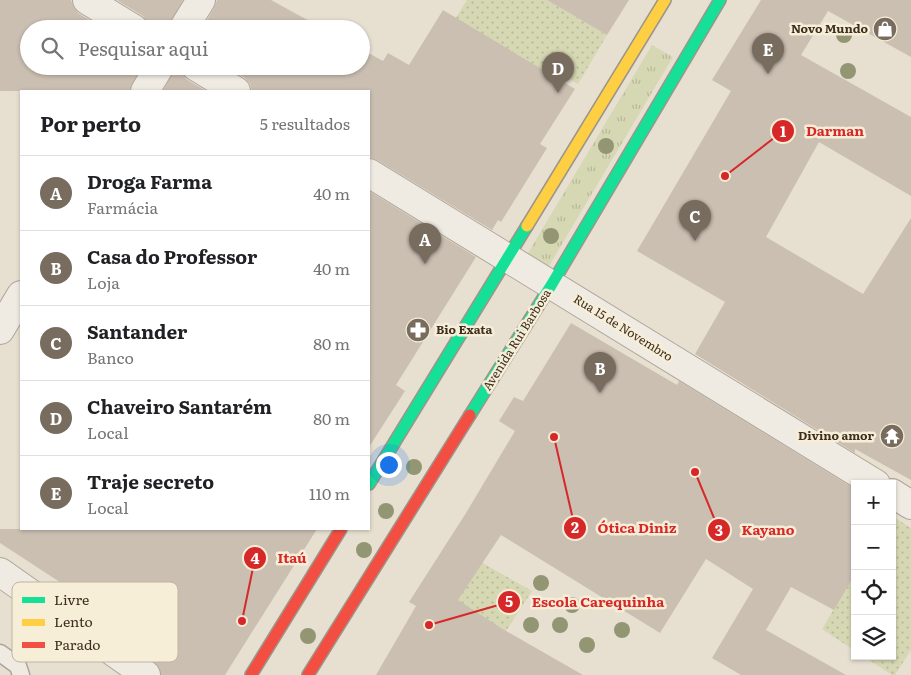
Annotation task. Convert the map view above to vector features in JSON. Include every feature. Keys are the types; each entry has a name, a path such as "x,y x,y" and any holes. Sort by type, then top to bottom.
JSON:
{"main road":[{"name":"Avenida Rui Barbosa","path":"308,675 552,284 720,0"},
{"path":"370,482 663,1"},
{"path":"251,675 340,530"}],"street":[{"path":"87,0 119,20"},
{"path":"189,20 201,0"},
{"path":"146,90 155,75"},
{"path":"210,75 234,90"},
{"name":"Rua 15 de Novembro","path":"370,174 870,480"},
{"path":"0,330 20,298"},
{"path":"896,496 911,505"},
{"path":"0,572 14,582"},
{"path":"128,662 146,675"}],"lane":[{"path":"0,653 12,662"},
{"path":"12,662 18,666 22,675"}],"green space":[{"path":"467,0 547,0 607,35 578,84 557,72 554,76 550,74 455,19"},
{"path":"652,45 673,57 549,266 528,253"},
{"path":"896,519 911,528 911,650 895,675 892,675 869,660 896,660"},
{"path":"447,543 532,591 506,631 422,585"},
{"path":"851,581 851,648 822,629"}],"building":[{"path":"0,0 71,0 78,13 89,20 20,20 20,75 137,75 130,90 0,91"},
{"path":"117,0 183,0 172,20 146,20"},
{"path":"217,0 271,0 308,20 207,20"},
{"path":"547,0 629,0 607,35"},
{"path":"761,0 911,0 911,57 828,11 801,55 911,117 911,196 819,142 766,237 863,294 911,218 911,480 855,449 855,453 695,354 725,302 637,251 731,91 712,80"},
{"path":"443,10 575,89 540,144 547,148 501,222 498,220 492,230 370,157 370,90 252,90 250,84 240,75 370,75 370,54 383,61 388,53 409,65"},
{"path":"171,75 183,75 204,90 164,90"},
{"path":"370,192 476,257 396,385 405,391 370,445"},
{"path":"571,323 677,385 679,381 851,487 851,581 834,610 791,587 766,630 846,675 741,675 712,658 753,589 706,559 660,633 501,535 458,600 501,628 583,675 376,675 416,606 409,602 466,513 515,431 499,421 514,397 523,401"},
{"path":"0,529 316,530 225,675 161,675 154,662 178,662 178,582 60,582 0,543"}],"traffic: fast":[{"path":"470,415 552,284 720,0"},
{"path":"370,482 527,226"}],"traffic: slow":[{"path":"527,226 665,0"}],"traffic: jam":[{"path":"308,675 470,415"},
{"path":"251,675 340,530"}],"place":[{"name":"Novo Mundo","path":"885,29"},
{"name":"Traje secreto","path":"768,74"},
{"name":"Chaveiro Santarém","path":"558,93"},
{"name":"Darman","path":"725,176"},
{"name":"Santander","path":"695,241"},
{"name":"Droga Farma","path":"425,264"},
{"name":"Bio Exata","path":"418,330"},
{"name":"Casa do Professor","path":"600,393"},
{"name":"Divino amor","path":"892,436"},
{"name":"Ótica Diniz","path":"554,437"},
{"name":"Kayano","path":"695,472"},
{"name":"Itaú","path":"242,621"},
{"name":"Escola Carequinha","path":"429,625"}]}
